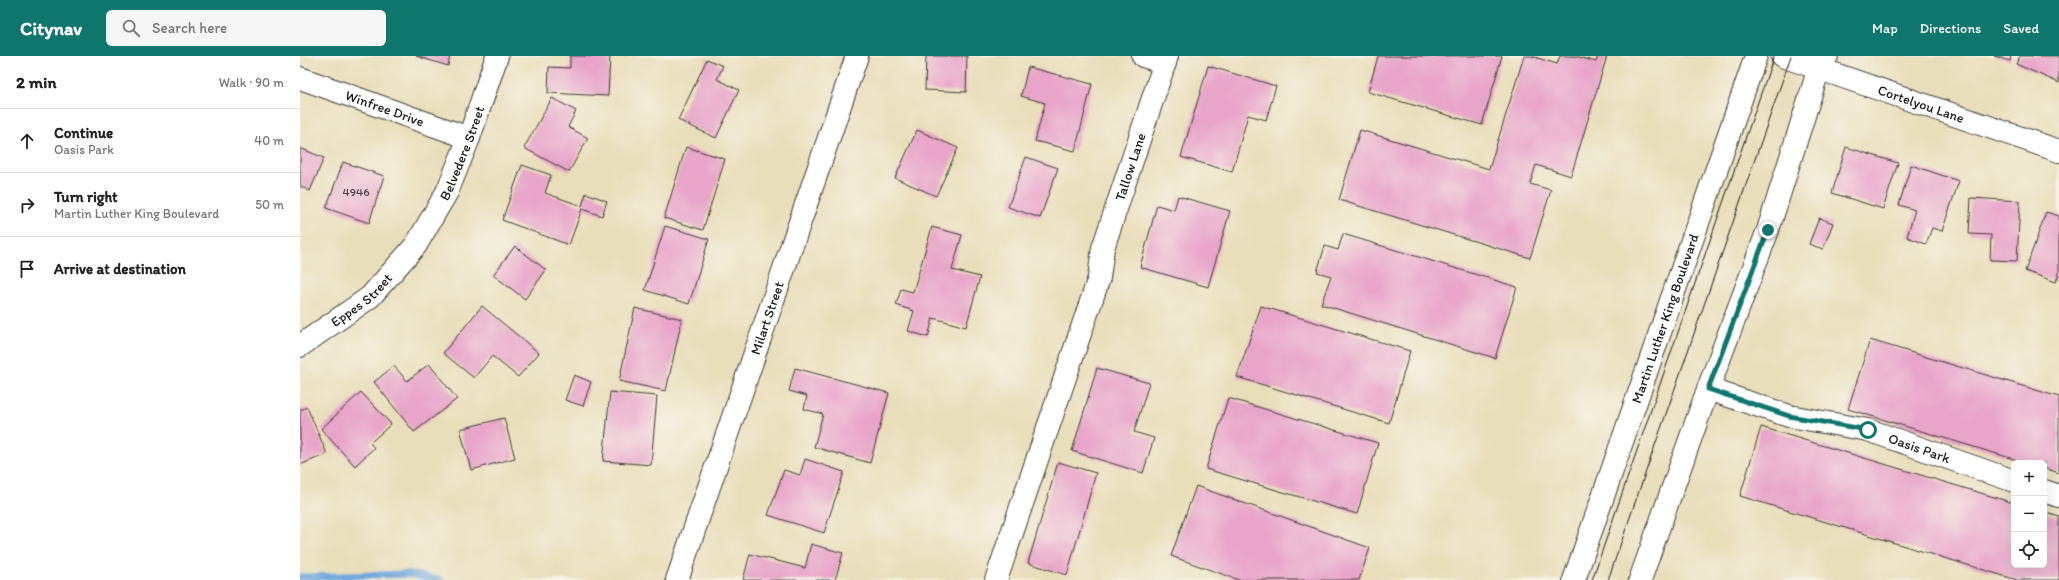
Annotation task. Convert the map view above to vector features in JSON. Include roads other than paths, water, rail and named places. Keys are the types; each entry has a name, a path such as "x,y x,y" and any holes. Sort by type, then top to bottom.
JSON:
{"street":[{"name":"Belvedere Street","path":"416,245 447,192 469,138 497,56"},
{"name":"Milart Street","path":"678,577 857,56"},
{"path":"1143,56 1166,60"},
{"name":"Martin Luther King Boulevard","path":"1574,580 1756,56"},
{"name":"Cortelyou Lane","path":"1782,56 1823,62 2059,152"},
{"name":"Tallow Lane","path":"996,580 1099,278 1102,248 1166,60"},
{"path":"1640,580 1708,389 1768,230 1823,62"},
{"name":"Winfree Drive","path":"300,78 469,138"},
{"name":"Eppes Street","path":"300,346 370,297 416,245"},
{"name":"Oasis Park","path":"1708,389 1789,416 1868,430 2011,480"},
{"path":"2047,492 2059,496"}],"waterway":[{"path":"300,577 408,574 440,580"}],"tram line":[{"path":"1592,580 1774,56"},
{"path":"1608,580 1791,56"}]}
